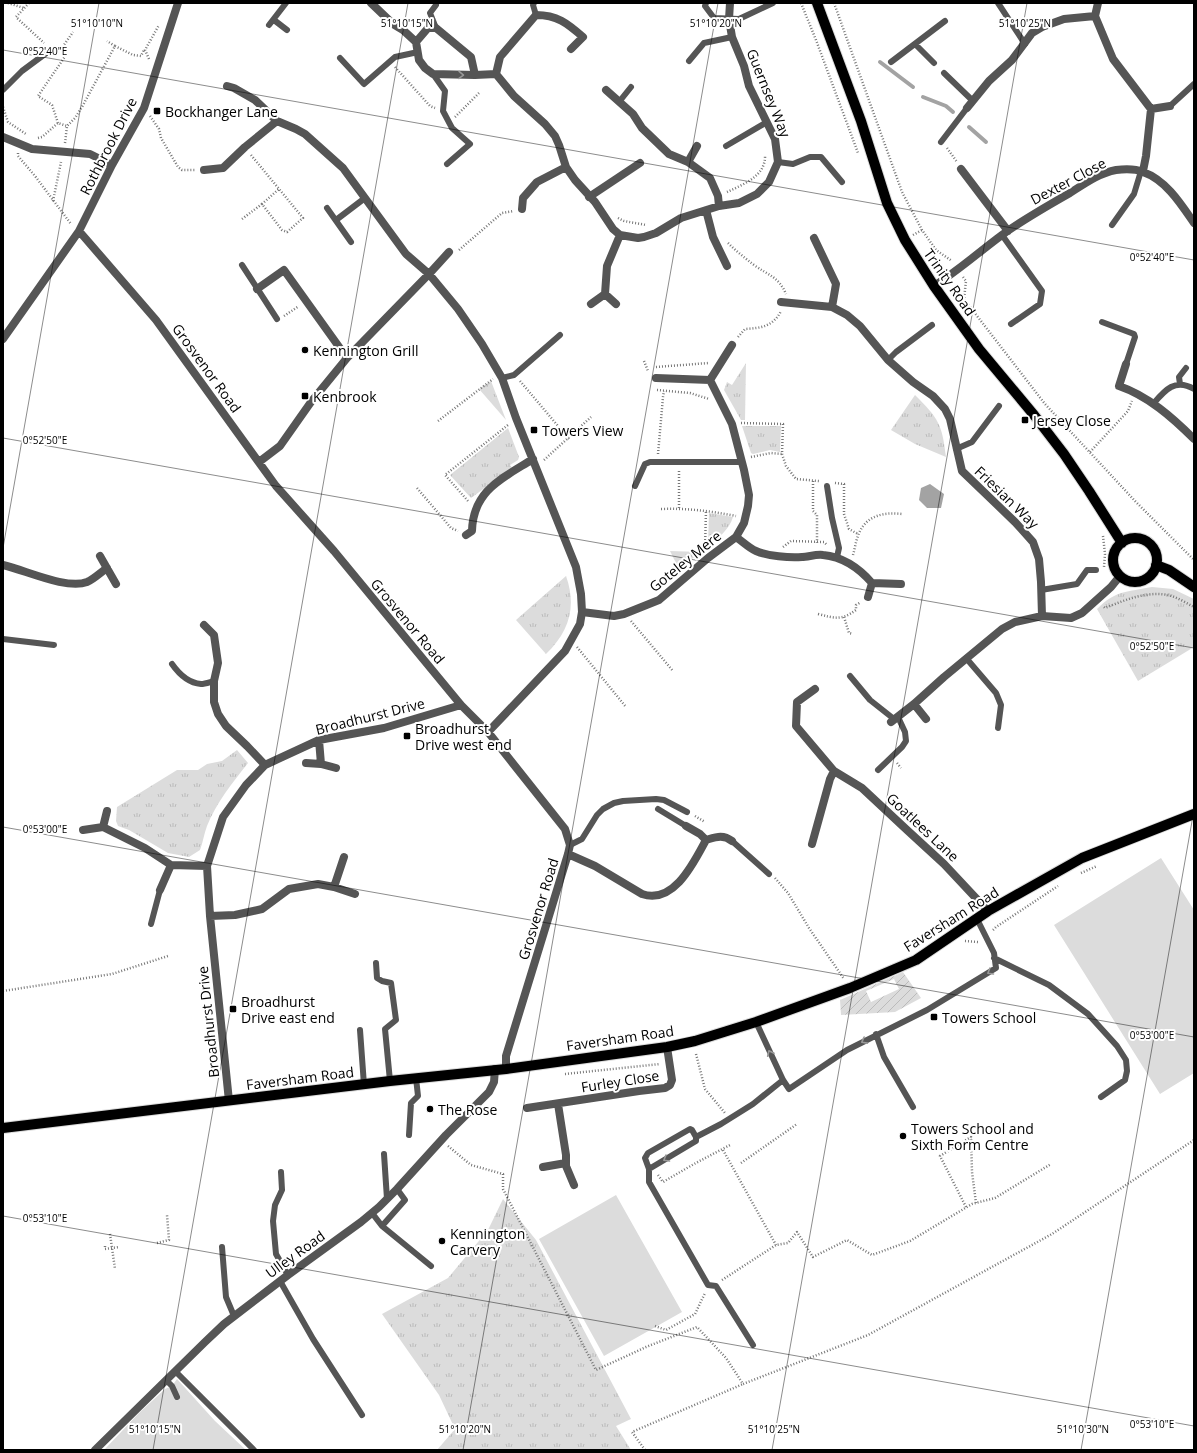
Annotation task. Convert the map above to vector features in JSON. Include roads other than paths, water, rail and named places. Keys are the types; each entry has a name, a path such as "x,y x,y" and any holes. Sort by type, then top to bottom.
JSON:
{"main road":[{"name":"Trinity Road","path":"817,3 860,121 887,203 905,240 934,286 979,349 1064,454 1122,543"},
{"path":"1134,538 1140,539 1147,542 1155,552 1156,565 1148,578 1134,582 1126,580 1120,576 1114,566 1113,559 1114,553 1122,543 1134,538"},
{"path":"1156,565 1169,570 1194,587"},
{"name":"Faversham Road","path":"3,1128 364,1084 506,1069 668,1047 695,1041 756,1022 850,988 916,960 988,911 1082,858 1194,814"}],"street":[{"name":"Rothbrook Drive","path":"3,339 79,231 112,165 144,108 178,3"},
{"path":"372,3 393,24 403,30 416,42 419,60 424,68 433,74 496,74"},
{"name":"Guernsey Way","path":"620,235 638,238 644,237 660,231 681,218 719,206 738,203 757,194 769,182 778,162 776,139 749,86 744,66 732,37 729,19 730,3"},
{"path":"1098,3 1095,16 1113,58 1150,109 1146,156 1142,171 1166,187 1194,223"},
{"path":"496,74 500,57 536,15 557,18 566,23 583,37 571,49"},
{"path":"967,108 989,81 1012,60 1032,33 1042,27 1064,19 1095,16"},
{"path":"416,42 428,28 436,28 470,57 475,75"},
{"path":"496,74 514,96 545,124 555,136 560,145 566,167 589,197 595,202 613,229 620,235 607,266 605,294"},
{"path":"226,86 234,88 255,100 277,120 296,128 314,141 343,168 406,254 429,274 458,309 482,344 501,376 516,418 576,567 581,594 582,612 580,624 565,650 488,732"},
{"path":"606,90 633,114 642,128 669,154 688,162 710,178 718,196 719,206"},
{"path":"1150,109 1170,106"},
{"path":"204,170 223,168 245,146 277,120"},
{"path":"3,138 32,149 90,154 112,165"},
{"path":"688,162 697,146"},
{"path":"589,197 640,163"},
{"path":"522,209 524,198 537,182 566,167"},
{"path":"961,169 1005,233"},
{"name":"Dexter Close","path":"934,286 958,270 1024,219 1097,177 1116,170 1128,169 1142,171"},
{"path":"706,210 713,237 727,266"},
{"name":"Grosvenor Road","path":"79,231 156,320 276,486 334,551 461,705 488,732 565,829 570,845 568,854 506,1056 506,1069"},
{"path":"814,238 836,284 832,307"},
{"path":"260,462 280,446 311,402 347,358 449,252"},
{"path":"257,289 284,270 347,358"},
{"path":"591,304 605,294"},
{"path":"605,294 616,304"},
{"name":"Friesian Way","path":"783,302 832,307 847,316 860,326 888,360 913,382 937,400 945,409 950,419 962,471 1015,522 1033,542 1039,559 1042,616"},
{"path":"656,378 710,380 732,345"},
{"path":"1126,364 1119,386 1134,391 1153,404 1179,424 1194,439"},
{"name":"Goteley Mere","path":"582,612 614,616 624,614 659,600 708,558 736,537 744,523 749,495 741,460 732,424 710,380"},
{"path":"466,535 472,530 475,508 481,498 497,483 535,463"},
{"name":"Goteley Mere","path":"736,537 756,551 774,555 801,557 822,554 837,557 862,571 872,583"},
{"path":"100,556 116,584"},
{"path":"3,565 63,583 76,584 87,582 107,568"},
{"path":"894,719 914,704 966,658 1002,629 1015,622 1042,616 1071,618 1082,613 1111,587 1120,576"},
{"path":"868,597 872,583 902,584"},
{"path":"204,625 214,635 218,663 214,681 214,702 226,726 265,765"},
{"name":"Goatlees Lane","path":"815,688 797,702 796,726 834,771 862,788 944,864 988,911"},
{"path":"914,704 926,719"},
{"name":"Broadhurst Drive","path":"229,1100 210,916 207,866 223,818 246,785 265,765 319,740 384,728 461,705"},
{"path":"319,740 321,764"},
{"path":"306,763 321,764 336,768"},
{"path":"812,844 830,779 834,771"},
{"path":"103,827 107,811"},
{"path":"686,826 699,833 706,840"},
{"path":"83,830 103,827 145,848 171,865 207,866"},
{"path":"568,854 595,866 642,894 655,896 662,895 676,885 687,873 706,840 718,836 724,836 732,841"},
{"path":"334,887 344,857"},
{"path":"160,890 171,865"},
{"path":"210,916 235,915 262,909 289,889 318,884 334,887 355,894"},
{"name":"Furley Close","path":"527,1108 639,1090 665,1088 670,1085 672,1080 668,1047"},
{"name":"Ulley Road","path":"95,1450 205,1342 234,1316 372,1213 387,1199 440,1141 490,1093 494,1082 495,1069"},
{"path":"558,1104 566,1163 574,1185"},
{"path":"543,1167 566,1163"}],"lane":[{"path":"270,25 286,3"},
{"path":"534,3 533,5 536,15"},
{"path":"706,3 705,6 714,18 729,19 739,19 772,3"},
{"path":"998,3 1025,44"},
{"path":"436,5 430,13 436,28"},
{"path":"274,20 287,30"},
{"path":"891,62 945,21"},
{"path":"689,61 704,43 732,37"},
{"path":"915,44 934,63"},
{"path":"3,90 22,71 49,51"},
{"path":"340,58 364,84 395,57 418,52"},
{"path":"944,73 973,101"},
{"path":"433,74 444,91 443,111 449,123 452,128 470,144 447,164"},
{"path":"1170,106 1194,84"},
{"path":"619,102 631,87"},
{"path":"941,142 967,108"},
{"path":"726,146 767,122"},
{"path":"778,162 794,164 810,157 821,157 842,182"},
{"path":"1112,225 1134,194 1142,171"},
{"path":"336,220 365,198"},
{"path":"328,208 351,242"},
{"path":"1005,233 1042,292 1040,304 1011,324"},
{"path":"242,265 277,319"},
{"path":"1102,322 1134,334 1135,337 1126,364"},
{"path":"888,360 896,352 932,325"},
{"path":"501,376 514,375 560,335"},
{"path":"1180,384 1179,377 1186,368"},
{"path":"1153,404 1162,393 1170,387 1180,384 1194,389"},
{"path":"956,449 972,442 999,406"},
{"path":"635,486 645,464 658,462 741,460"},
{"path":"828,484 832,518 839,548 837,557"},
{"path":"1041,590 1077,584 1087,570 1096,570"},
{"path":"3,639 54,645"},
{"path":"966,658 996,693 1001,705 998,728"},
{"path":"172,664 178,672 187,679 201,684 214,681"},
{"path":"850,676 870,700 894,719 905,732 906,741 902,747 878,770"},
{"path":"570,845 582,839 597,814 614,803 656,799 664,800 687,812"},
{"path":"658,809 686,826"},
{"path":"732,841 770,874"},
{"path":"151,924 160,890"},
{"path":"756,1022 783,1080 789,1089 847,1050 876,1034 927,1010 996,968 994,953 977,919"},
{"path":"994,958 1049,985 1088,1014 1117,1046 1126,1060 1127,1071 1124,1080 1101,1096"},
{"path":"376,963 377,978 382,981 391,982 396,1020 385,1029 390,1081"},
{"path":"360,1030 364,1084"},
{"path":"876,1034 884,1057 913,1107"},
{"path":"409,1135 411,1103 418,1096 416,1078"},
{"path":"696,1137 721,1124 752,1104 783,1080"},
{"path":"652,1168 696,1141 696,1137 692,1130 690,1129 648,1153 645,1158 652,1168 649,1182 712,1285 753,1345"},
{"path":"384,1154 387,1199"},
{"path":"281,1172 282,1190 275,1205 273,1222 276,1254 288,1275"},
{"path":"382,1226 406,1200 397,1189"},
{"path":"372,1213 382,1226 431,1266"},
{"path":"222,1247 226,1297 234,1316"},
{"path":"280,1281 313,1339 362,1415"},
{"path":"175,1371 254,1450"},
{"path":"166,1380 172,1386 177,1397"}],"waterway":[{"path":"880,62 913,87"},
{"path":"923,97 946,106 953,112"},
{"path":"969,127 986,142"}],"place":[{"name":"Bockhanger Lane","path":"157,111"},
{"name":"Kennington Grill","path":"305,350"},
{"name":"Kenbrook","path":"305,396"},
{"name":"Jersey Close","path":"1025,420"},
{"name":"Towers View","path":"534,430"},
{"name":"Broadhurst Drive west end","path":"407,736"},
{"name":"Broadhurst Drive east end","path":"233,1009"},
{"name":"Towers School","path":"934,1017"},
{"name":"The Rose","path":"430,1109"},
{"name":"Towers School and Sixth Form Centre","path":"903,1136"},
{"name":"Kennington Carvery","path":"442,1241"}]}
